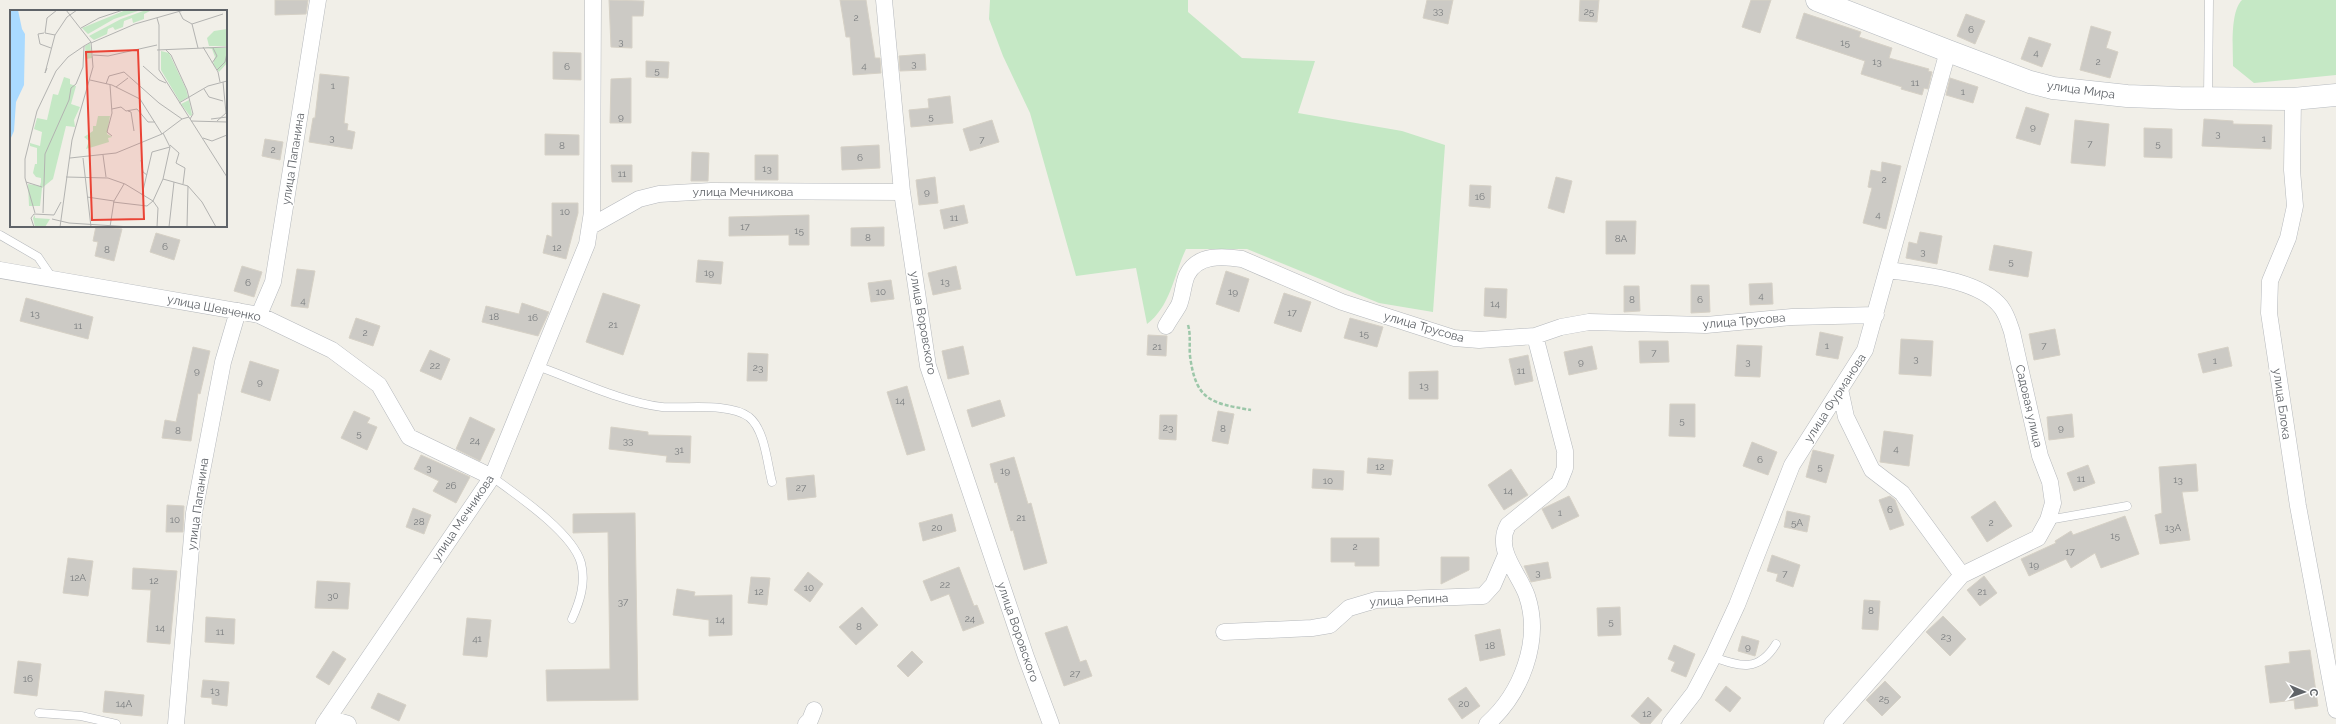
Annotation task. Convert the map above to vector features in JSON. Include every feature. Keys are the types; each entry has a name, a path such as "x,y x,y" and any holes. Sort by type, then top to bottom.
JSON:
{"street":[{"name":"улица Папанина","path":"260,315 273,282 318,0"},
{"name":"улица Мечникова","path":"326,721 492,477 587,244 591,226 593,0"},
{"name":"улица Воровского","path":"884,0 902,192 928,366 1050,724"},
{"name":"улица Мира","path":"1817,0 1948,52 2030,82 2060,89 2127,96 2208,98 2293,99 2336,95"},
{"name":"улица Фурманова","path":"1670,724 1694,693 1713,658 1737,605 1792,465 1865,350 1876,315 1948,52"},
{"name":"улица Блока","path":"2293,99 2292,170 2295,206 2288,238 2270,282 2269,313 2298,506 2336,710"},
{"name":"улица Мечникова","path":"591,226 639,199 659,194 711,191 902,192"},
{"name":"улица Трусова","path":"1166,326 1179,304 1187,274 1196,263 1210,258 1226,256 1242,259 1342,302 1454,338 1478,340 1535,336 1561,327 1589,322 1706,325 1792,317 1876,315"},
{"name":"улица Шевченко","path":"0,270 260,315 332,350 379,385 409,437 492,477"},
{"name":"Садовая улица","path":"1832,724 1962,576 2038,538 2048,520 2053,503 2050,482 2040,456 2012,332 2004,312 1991,297 1950,280 1888,270"},
{"name":"улица Папанина","path":"176,724 194,513 223,362 238,311"},
{"name":"улица Репина","path":"1487,724 1508,701 1521,680 1532,628 1527,596 1506,555 1504,532 1508,525 1559,484 1565,468 1564,451 1535,336"},
{"path":"1840,389 1846,417 1872,470 1902,492 1962,576"},
{"name":"улица Репина","path":"1224,632 1312,628 1330,625 1349,608 1376,600 1483,596 1493,585 1506,555"},
{"path":"326,721 348,724"}],"lane":[{"path":"2208,98 2209,0"},
{"path":"0,235 38,257 54,279"},
{"path":"537,366 651,406 692,408 704,406 748,416 755,423 761,437 772,482"},
{"path":"492,477 534,508 577,552 582,569 583,587 580,601 572,619"},
{"path":"2048,520 2127,506"},
{"path":"1713,658 1738,665 1748,665 1761,662 1768,656 1776,644"},
{"path":"39,713 81,716 116,724"}],"path":[{"path":"1179,304 1188,322 1192,364 1201,391 1222,405 1251,410"}],"green space":[{"path":"990,0 1188,0 1188,12 1242,58 1315,61 1298,113 1402,131 1445,145 1433,312 1379,303 1247,249 1186,249 1167,299 1155,317 1147,324 1136,268 1076,276 1030,113 1003,56 989,19"},
{"path":"2242,0 2336,0 2336,75 2254,83 2233,66 2234,21 2238,6"}],"building":[{"path":"275,0 308,0 306,14 275,15"},
{"path":"609,0 644,1 643,16 632,16 632,48 611,47"},
{"path":"840,0 866,0 875,58 880,58 881,73 853,75 850,37 846,37"},
{"path":"1427,0 1453,0 1448,24 1423,18"},
{"path":"1580,0 1599,0 1597,22 1579,21"},
{"path":"1751,0 1771,0 1760,33 1742,27"},
{"path":"1804,13 1861,32 1859,37 1892,48 1889,58 1929,69 1928,71 1932,72 1928,89 1924,88 1922,95 1861,74 1865,61 1796,38"},
{"path":"1966,14 1985,21 1975,44 1957,36"},
{"path":"2091,26 2111,32 2106,48 2118,52 2110,78 2080,70"},
{"path":"2029,37 2051,44 2042,67 2021,59"},
{"path":"553,52 581,53 581,80 553,79"},
{"path":"925,54 926,70 900,71 899,56"},
{"path":"646,61 669,62 668,78 646,77"},
{"path":"320,74 349,77 344,123 348,124 347,130 355,132 352,149 309,142 313,118 315,118"},
{"path":"631,78 631,123 610,123 611,79"},
{"path":"1950,78 1978,87 1973,103 1946,95"},
{"path":"950,96 953,123 911,127 909,110 929,108 928,99"},
{"path":"2026,107 2049,114 2040,145 2016,138"},
{"path":"2204,119 2233,121 2233,124 2272,125 2271,149 2202,146"},
{"path":"992,120 999,142 970,151 963,129"},
{"path":"2075,120 2109,124 2105,166 2071,163"},
{"path":"2144,128 2172,129 2172,158 2144,157"},
{"path":"545,134 579,135 579,155 545,155"},
{"path":"265,139 283,142 280,160 262,156"},
{"path":"879,145 880,168 842,170 841,147"},
{"path":"692,152 709,153 708,181 691,181"},
{"path":"755,155 778,155 778,180 755,180"},
{"path":"1882,162 1901,166 1886,229 1863,223 1872,188 1868,187 1871,170 1881,172"},
{"path":"611,165 632,165 632,182 612,182"},
{"path":"935,177 938,203 919,205 916,180"},
{"path":"1556,177 1572,181 1564,213 1548,208"},
{"path":"1470,185 1491,186 1490,208 1469,206"},
{"path":"552,203 578,203 578,213 566,259 543,253 547,235 552,237"},
{"path":"964,205 968,223 944,229 940,210"},
{"path":"809,215 809,245 789,245 789,235 729,236 729,217"},
{"path":"1606,221 1636,221 1635,254 1606,254"},
{"path":"96,227 122,229 114,261 95,256 98,242 93,241"},
{"path":"884,227 884,246 851,246 851,228"},
{"path":"1920,232 1942,236 1937,264 1906,258 1909,242 1917,244"},
{"path":"156,233 180,240 174,260 150,252"},
{"path":"1994,245 2032,252 2028,277 1989,270"},
{"path":"698,260 723,262 721,284 696,282"},
{"path":"242,266 262,272 254,297 234,291"},
{"path":"956,266 961,289 933,295 928,273"},
{"path":"297,269 315,271 308,308 291,306"},
{"path":"1226,271 1249,279 1239,312 1216,304"},
{"path":"891,280 894,299 871,302 868,283"},
{"path":"1772,283 1773,304 1750,305 1749,284"},
{"path":"1691,285 1709,285 1710,312 1691,313"},
{"path":"1624,286 1639,286 1640,311 1624,312"},
{"path":"1485,288 1507,289 1506,318 1484,316"},
{"path":"603,293 640,305 623,355 586,342"},
{"path":"1284,293 1311,302 1301,332 1274,323"},
{"path":"26,298 93,317 88,339 20,321"},
{"path":"522,303 549,312 538,336 482,322 486,306 519,314"},
{"path":"356,318 380,326 373,346 349,338"},
{"path":"1350,318 1383,327 1377,347 1344,338"},
{"path":"2055,329 2060,355 2034,360 2029,334"},
{"path":"1820,332 1843,337 1838,359 1816,355"},
{"path":"1148,335 1167,336 1166,356 1147,355"},
{"path":"1901,339 1933,341 1931,376 1899,374"},
{"path":"1639,341 1668,341 1669,362 1640,363"},
{"path":"1737,345 1762,346 1760,377 1735,376"},
{"path":"963,346 969,374 948,379 942,351"},
{"path":"1592,346 1597,369 1569,375 1564,352"},
{"path":"193,347 210,351 200,394 198,393 191,441 162,438 165,420 176,422"},
{"path":"2228,347 2232,366 2203,373 2198,354"},
{"path":"430,350 450,359 441,380 420,371"},
{"path":"748,353 768,354 767,381 747,381"},
{"path":"1528,355 1533,381 1515,385 1509,359"},
{"path":"250,361 279,370 270,401 241,392"},
{"path":"1438,371 1438,399 1409,399 1409,372"},
{"path":"907,386 925,450 907,455 887,392"},
{"path":"1000,400 1005,416 972,427 967,410"},
{"path":"1670,404 1695,404 1695,437 1669,436"},
{"path":"354,411 370,418 367,423 377,427 367,450 341,438"},
{"path":"1218,411 1234,414 1228,444 1212,441"},
{"path":"2072,414 2074,437 2049,440 2047,417"},
{"path":"1160,415 1177,415 1176,440 1159,439"},
{"path":"470,417 495,429 480,461 456,449"},
{"path":"611,427 648,432 648,435 691,436 690,463 666,462 667,456 609,449"},
{"path":"1884,431 1913,435 1909,466 1880,462"},
{"path":"1752,442 1777,452 1768,475 1743,466"},
{"path":"1813,450 1834,455 1826,483 1806,477"},
{"path":"421,455 470,477 456,503 433,491 439,481 414,469"},
{"path":"1014,457 1028,504 1031,503 1047,563 1024,570 1013,530 1011,531 997,482 995,483 990,464"},
{"path":"1368,458 1393,460 1391,475 1367,473"},
{"path":"2196,464 2198,491 2182,492 2190,540 2160,544 2155,515 2162,513 2159,467"},
{"path":"2088,465 2095,483 2074,491 2067,473"},
{"path":"1313,469 1344,471 1343,490 1312,488"},
{"path":"1511,469 1528,495 1504,510 1488,485"},
{"path":"814,475 816,497 788,500 786,478"},
{"path":"1569,496 1579,516 1552,529 1542,509"},
{"path":"1890,496 1895,500 1904,525 1890,530 1879,500"},
{"path":"1995,501 2012,526 1987,542 1971,517"},
{"path":"167,505 184,506 183,532 166,532"},
{"path":"413,508 431,515 424,534 406,527"},
{"path":"1787,511 1810,516 1807,532 1784,527"},
{"path":"635,513 638,700 547,701 546,670 610,669 608,532 573,533 573,514"},
{"path":"952,514 956,531 923,541 919,523"},
{"path":"2125,516 2139,554 2101,568 2095,553 2071,568 2066,559 2029,576 2021,559 2056,543 2055,541 2071,531 2073,535"},
{"path":"1331,538 1379,538 1379,566 1355,566 1355,562 1331,562"},
{"path":"1772,555 1800,565 1793,587 1776,581 1778,574 1767,571"},
{"path":"1441,557 1469,557 1469,570 1441,584"},
{"path":"68,558 93,561 88,596 63,593"},
{"path":"1548,562 1551,578 1531,582 1524,566"},
{"path":"959,567 974,606 977,605 984,623 963,631 949,594 931,601 923,581"},
{"path":"133,568 177,571 170,644 147,642 151,590 132,589"},
{"path":"808,572 823,584 810,602 794,590"},
{"path":"1984,576 1997,593 1980,606 1967,590"},
{"path":"751,577 770,578 767,605 748,603"},
{"path":"317,581 350,583 348,609 315,608"},
{"path":"677,589 695,592 694,596 732,595 732,635 709,636 709,620 673,615"},
{"path":"1864,600 1880,601 1878,630 1862,629"},
{"path":"862,607 878,625 856,645 839,627"},
{"path":"1620,607 1621,635 1598,636 1597,608"},
{"path":"1943,616 1966,639 1950,656 1926,632"},
{"path":"206,617 235,619 234,644 205,642"},
{"path":"467,618 491,620 487,657 463,655"},
{"path":"1067,626 1080,662 1086,660 1092,676 1064,686 1045,633"},
{"path":"1500,629 1505,655 1480,661 1475,635"},
{"path":"1742,636 1759,641 1755,656 1738,651"},
{"path":"1674,645 1695,654 1686,677 1671,671 1675,662 1668,659"},
{"path":"2310,650 2318,706 2295,709 2294,700 2270,703 2265,666 2290,663 2289,652"},
{"path":"333,651 346,659 329,685 316,677"},
{"path":"912,651 923,662 908,677 897,666"},
{"path":"18,661 41,664 37,696 14,693"},
{"path":"203,680 229,682 227,706 212,704 212,698 201,697"},
{"path":"1885,681 1901,697 1882,716 1866,700"},
{"path":"1726,686 1741,698 1730,712 1715,700"},
{"path":"1466,687 1480,706 1462,719 1448,699"},
{"path":"105,691 144,695 142,716 103,712"},
{"path":"378,693 406,705 399,721 371,708"},
{"path":"1648,697 1662,710 1650,724 1641,724 1631,716"}]}
